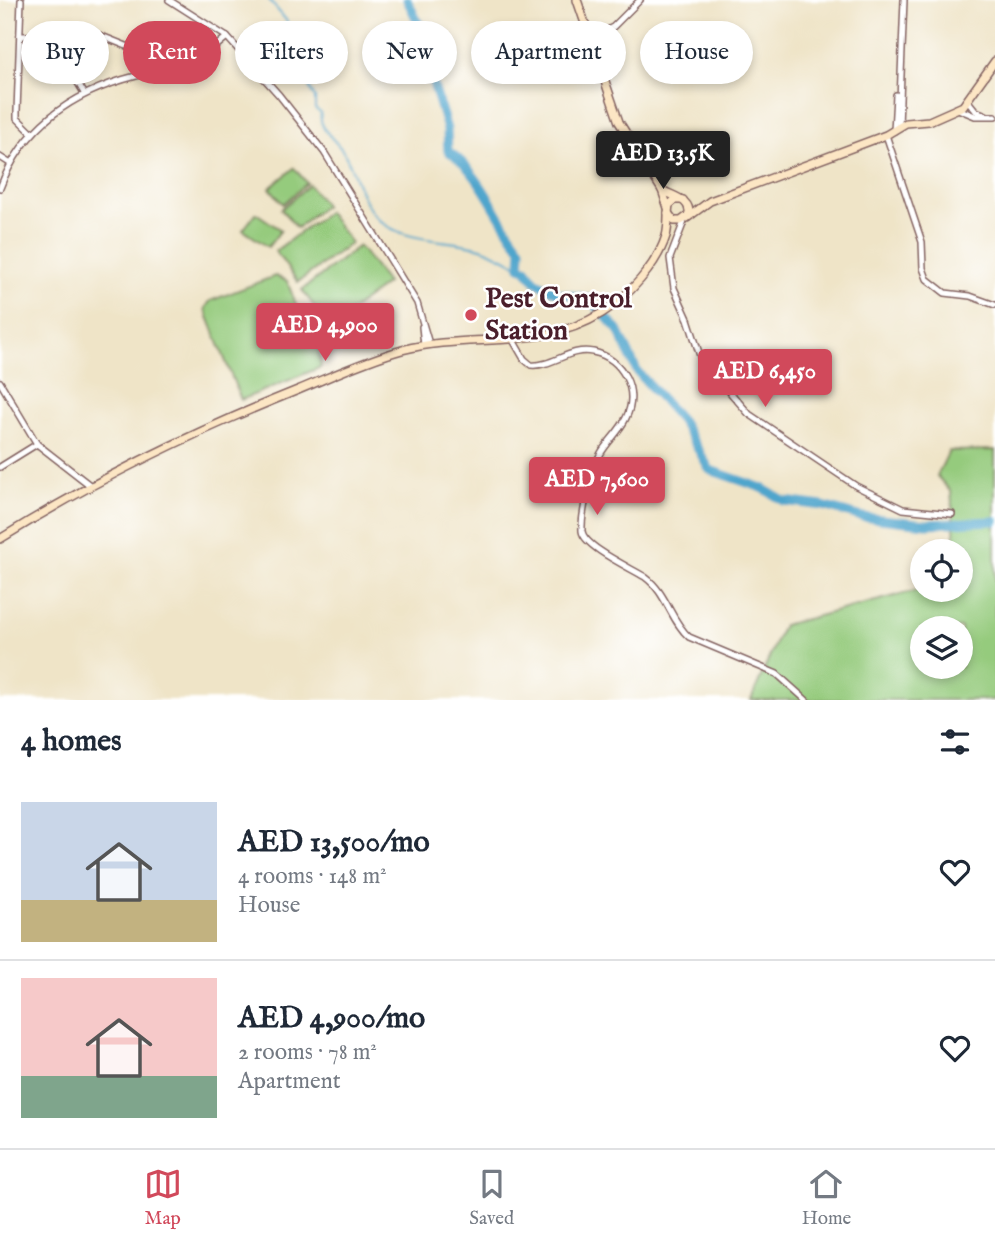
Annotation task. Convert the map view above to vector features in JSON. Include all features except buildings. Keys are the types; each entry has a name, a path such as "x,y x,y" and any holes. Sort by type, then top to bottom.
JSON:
{"street":[{"path":"21,0 16,111 17,118 32,134"},
{"path":"169,0 227,37 279,95 324,152 412,294 426,345"},
{"path":"577,0 584,21"},
{"path":"619,21 640,0"},
{"path":"904,0 900,86 893,131 922,242 923,268 927,279 945,293 970,296 995,305"},
{"path":"221,41 227,37"},
{"path":"0,538 180,438 347,369 426,345 550,335 602,313 631,289 665,239 685,219 710,201 958,109 968,101 995,61"},
{"path":"0,188 10,164 32,134 84,93 123,81"},
{"path":"79,84 84,93"},
{"path":"603,84 619,122 662,190 668,211 674,220 685,219"},
{"path":"968,101 976,111 992,116"},
{"path":"958,109 975,116 992,116"},
{"path":"0,157 10,164"},
{"path":"662,190 683,200 690,208 670,258 674,288 701,359 748,414 856,486 903,509 952,514"},
{"path":"665,239 668,211 672,202 710,201"},
{"path":"513,340 524,359 531,365 579,351 593,352 614,363 629,381 631,404 628,415 601,453 590,486 582,533 589,544 605,551 653,585 662,594 678,626 689,637 777,674 806,700"},
{"path":"0,382 37,444 91,486"},
{"path":"0,467 37,444"}],"green space":[{"path":"294,168 307,183 283,204 270,188"},
{"path":"309,185 325,205 297,228 281,209"},
{"path":"328,212 351,243 298,282 275,251"},
{"path":"256,213 281,230 268,247 243,230"},
{"path":"359,246 387,283 330,327 302,290"},
{"path":"275,276 287,281 309,338 317,337 321,367 241,400 205,309 210,301"},
{"path":"995,450 995,700 751,700 783,625 910,592 910,602 973,602 973,539 955,539 951,492 937,476 949,451"}],"waterway":[{"path":"269,0 286,20 302,56 301,71 315,98 315,109 321,113 322,125 344,153 375,216 385,225 411,236 481,248 520,267"},
{"path":"407,0 425,36 430,73 447,129 448,151 471,171 521,248 520,267 526,269 535,281 558,293 589,298 618,330 637,371 682,422 710,470 762,488 784,501 823,506 862,517 926,524 995,521"}],"place":[{"name":"Pest Control Station","path":"471,315"}]}
